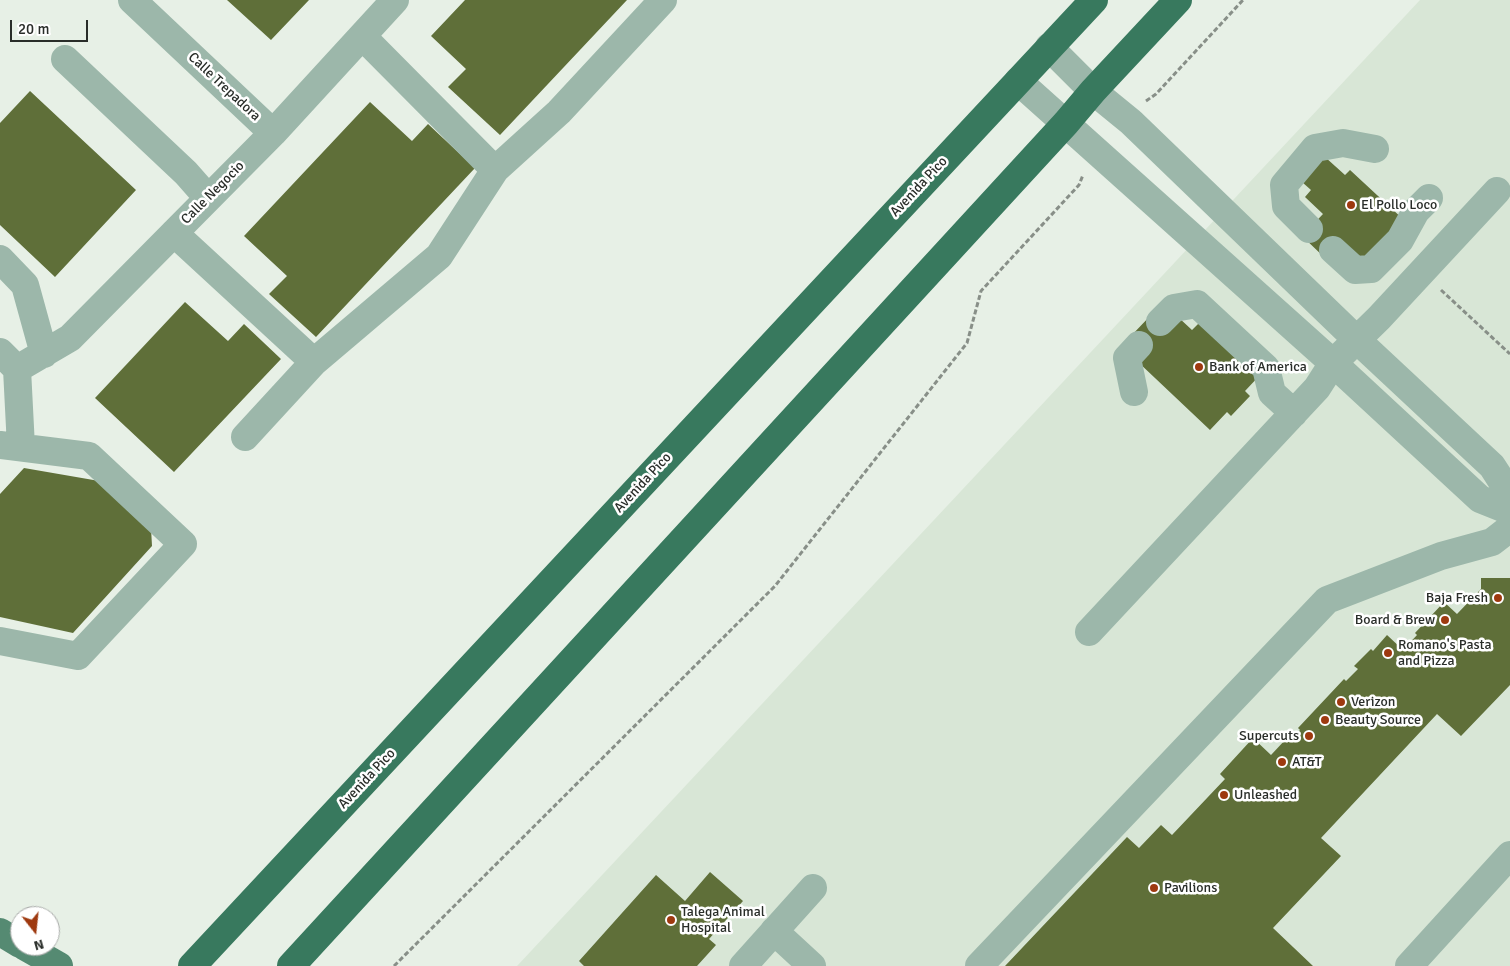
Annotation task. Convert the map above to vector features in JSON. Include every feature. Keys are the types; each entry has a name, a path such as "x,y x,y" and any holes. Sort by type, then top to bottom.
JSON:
{"highway":[{"name":"Avenida Pico","path":"192,966 1094,0"},
{"path":"291,966 1178,0"}],"main road":[{"path":"42,956 59,966"}],"street":[{"name":"Calle Trepadora","path":"132,0 273,132"},
{"name":"Calle Negocio","path":"8,361 44,354 70,338 273,132 395,0"},
{"path":"245,437 314,362 439,256 495,170 559,112 662,0"},
{"path":"362,36 495,170"},
{"path":"1049,47 1093,91 1124,116 1357,340 1492,466 1510,494"},
{"path":"65,59 186,173 208,198"},
{"path":"1018,81 1333,363 1480,499 1510,511"},
{"path":"1309,229 1286,206 1284,185 1315,148 1343,143 1375,149"},
{"path":"1089,632 1317,388 1333,363 1422,272 1497,191"},
{"path":"1333,250 1355,270 1371,269 1400,240 1416,211 1429,198"},
{"path":"174,233 314,362"},
{"path":"0,259 25,285 44,354"},
{"path":"1160,322 1174,308 1196,304 1266,368 1272,393 1294,413"},
{"path":"1134,392 1127,358 1138,345"},
{"path":"0,641 78,656 183,544 89,456 10,446 8,361"},
{"path":"979,966 1327,600 1441,556 1492,542 1510,528"},
{"path":"1409,966 1510,855"},
{"path":"743,966 813,888"},
{"path":"774,931 812,966"}],"path":[{"path":"1124,116 1156,94 1243,0"},
{"path":"394,966 775,586 967,343 981,291 1079,185 1095,150"},
{"path":"1422,272 1510,354"}],"shaded area":[{"path":"1420,0 1510,0 1510,966 517,966"}],"building":[{"path":"227,0 309,0 271,40"},
{"path":"465,0 627,0 500,135 448,87 466,69 431,36"},
{"path":"30,91 136,190 55,277 0,225 0,123"},
{"path":"370,102 412,141 428,124 475,168 316,337 269,294 287,276 244,236"},
{"name":"El Pollo Loco","path":"1325,157 1345,175 1350,170 1405,221 1365,262 1325,258 1302,236 1323,214 1305,197 1311,190 1302,182"},
{"path":"185,302 228,341 244,324 281,359 174,472 95,398"},
{"name":"Bank of America","path":"1152,314 1178,317 1192,330 1203,319 1261,374 1245,391 1250,396 1231,416 1227,412 1210,430 1137,361 1130,337"},
{"path":"24,468 105,482 151,528 152,546 73,633 0,617 0,494"},
{"path":"1481,578 1510,578 1510,685 1461,736 1437,714 1321,838 1341,856 1273,928 1313,966 1005,966 1127,837 1139,848 1161,825 1172,835 1225,779 1220,774 1253,738 1271,755 1286,739 1288,742 1300,730 1298,728 1344,679 1346,681 1358,669 1354,666 1371,649 1373,651 1387,635 1403,650 1417,635 1415,633 1444,602 1457,614 1481,589"},
{"name":"Talega Animal Hospital","path":"710,872 743,901 709,939 716,945 697,966 584,966 579,961 656,875 685,901"}],"place":[{"name":"El Pollo Loco","path":"1351,205"},
{"name":"Bank of America","path":"1199,367"},
{"name":"Baja Fresh","path":"1498,598"},
{"name":"Board & Brew","path":"1445,620"},
{"name":"Romano's Pasta and Pizza","path":"1388,653"},
{"name":"Verizon","path":"1341,702"},
{"name":"Beauty Source","path":"1325,720"},
{"name":"Supercuts","path":"1309,736"},
{"name":"AT&T","path":"1282,762"},
{"name":"Unleashed","path":"1224,795"},
{"name":"Pavilions","path":"1154,888"},
{"name":"Talega Animal Hospital","path":"671,920"}]}
